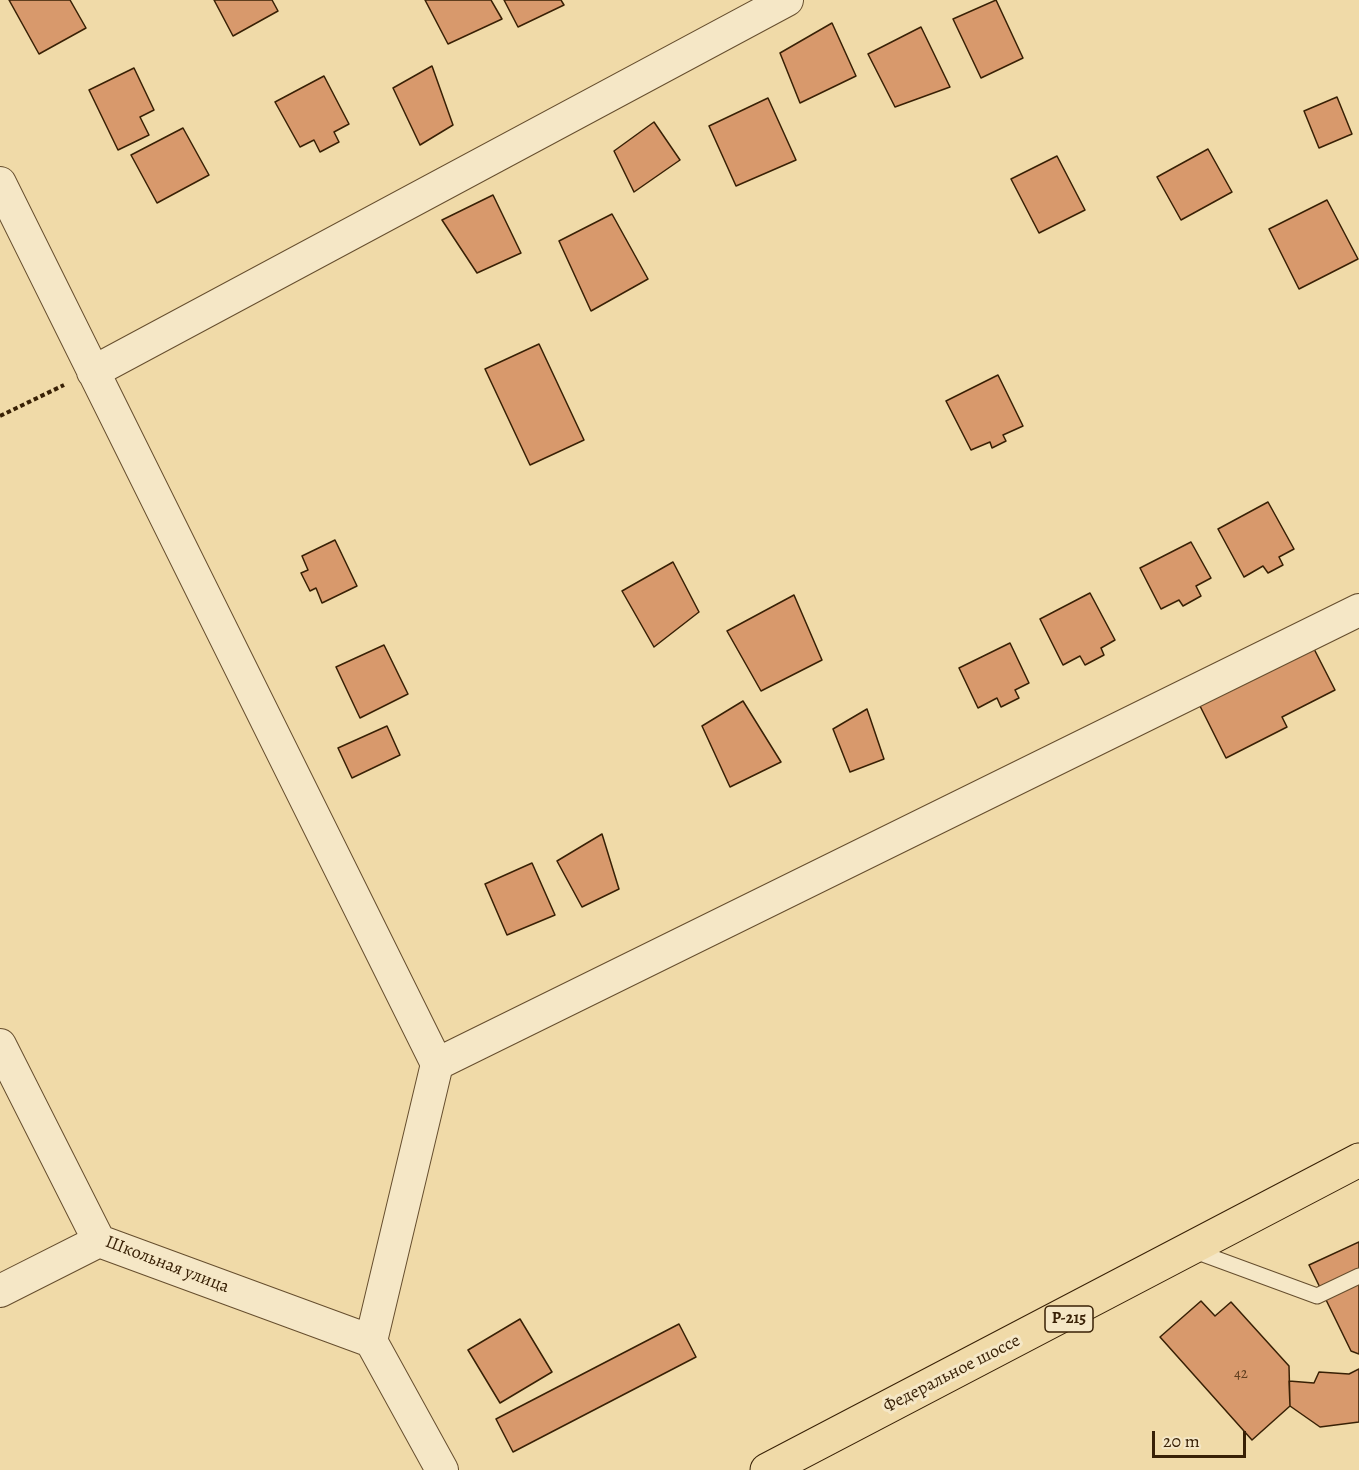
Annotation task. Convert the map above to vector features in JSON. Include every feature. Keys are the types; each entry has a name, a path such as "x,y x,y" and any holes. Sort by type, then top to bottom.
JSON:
{"highway":[{"name":"Федеральное шоссе","path":"778,1470 1359,1160"},
{"name":"Федеральное шоссе","path":"767,1470 1359,1165"}],"street":[{"path":"93,372 787,0"},
{"path":"0,183 437,1064 371,1341 442,1470"},
{"path":"437,1064 1359,610"},
{"name":"Школьная улица","path":"0,1045 99,1241 371,1341"},
{"path":"0,1291 99,1241"}],"lane":[{"path":"1192,1250 1317,1296 1359,1276"}],"path":[{"path":"0,416 93,372"}],"building":[{"path":"9,0 70,0 86,28 39,54"},
{"path":"214,0 272,0 278,11 233,36"},
{"path":"425,0 491,0 502,19 448,44"},
{"path":"504,0 561,0 564,5 518,27"},
{"path":"996,0 1023,58 981,78 953,19"},
{"path":"832,23 856,76 800,103 780,53"},
{"path":"921,27 950,87 895,107 868,54"},
{"path":"432,66 453,125 420,145 393,88"},
{"path":"134,68 154,110 140,117 149,135 118,150 89,90"},
{"path":"324,76 349,124 334,132 339,142 320,152 314,140 300,147 275,102"},
{"path":"1337,97 1352,134 1319,148 1304,111"},
{"path":"768,98 796,160 736,186 709,126"},
{"path":"654,122 680,160 634,192 614,151"},
{"path":"183,128 209,175 157,203 131,155"},
{"path":"1208,149 1232,192 1181,220 1157,177"},
{"path":"1057,156 1085,210 1039,233 1011,179"},
{"path":"493,195 521,253 477,273 442,220"},
{"path":"1327,200 1358,259 1299,289 1269,229"},
{"path":"612,214 648,279 591,311 559,241"},
{"path":"539,344 584,440 530,465 485,369"},
{"path":"998,375 1023,426 1003,435 1006,441 992,448 990,442 971,450 946,401"},
{"path":"1268,502 1294,549 1279,557 1283,565 1268,573 1263,566 1244,577 1218,529"},
{"path":"335,540 357,586 322,603 316,588 310,591 301,573 308,570 302,556"},
{"path":"1191,542 1211,578 1196,586 1201,596 1183,606 1179,600 1161,609 1140,568"},
{"path":"673,562 699,612 654,647 622,591"},
{"path":"1090,593 1115,640 1101,648 1104,655 1085,665 1080,656 1063,665 1040,619"},
{"path":"794,595 822,660 761,691 727,631"},
{"path":"1010,643 1029,683 1015,690 1019,698 1001,707 997,698 978,708 959,668"},
{"path":"1311,643 1335,690 1282,717 1287,727 1226,758 1197,700"},
{"path":"384,645 408,694 360,718 336,667"},
{"path":"743,701 781,762 730,787 702,726"},
{"path":"867,709 884,759 850,772 833,729"},
{"path":"387,726 400,755 352,778 338,748"},
{"path":"602,834 619,889 582,907 557,861"},
{"path":"532,863 555,915 507,935 485,884"},
{"path":"1359,1242 1359,1354 1351,1351 1309,1265"},
{"path":"1201,1301 1215,1316 1231,1302 1289,1366 1290,1406 1252,1440 1160,1337"},
{"path":"520,1319 552,1372 500,1403 468,1350"},
{"path":"679,1324 696,1357 513,1452 496,1419"},
{"path":"1359,1369 1359,1422 1320,1427 1290,1406 1289,1381 1314,1383 1319,1372 1349,1374"}]}
